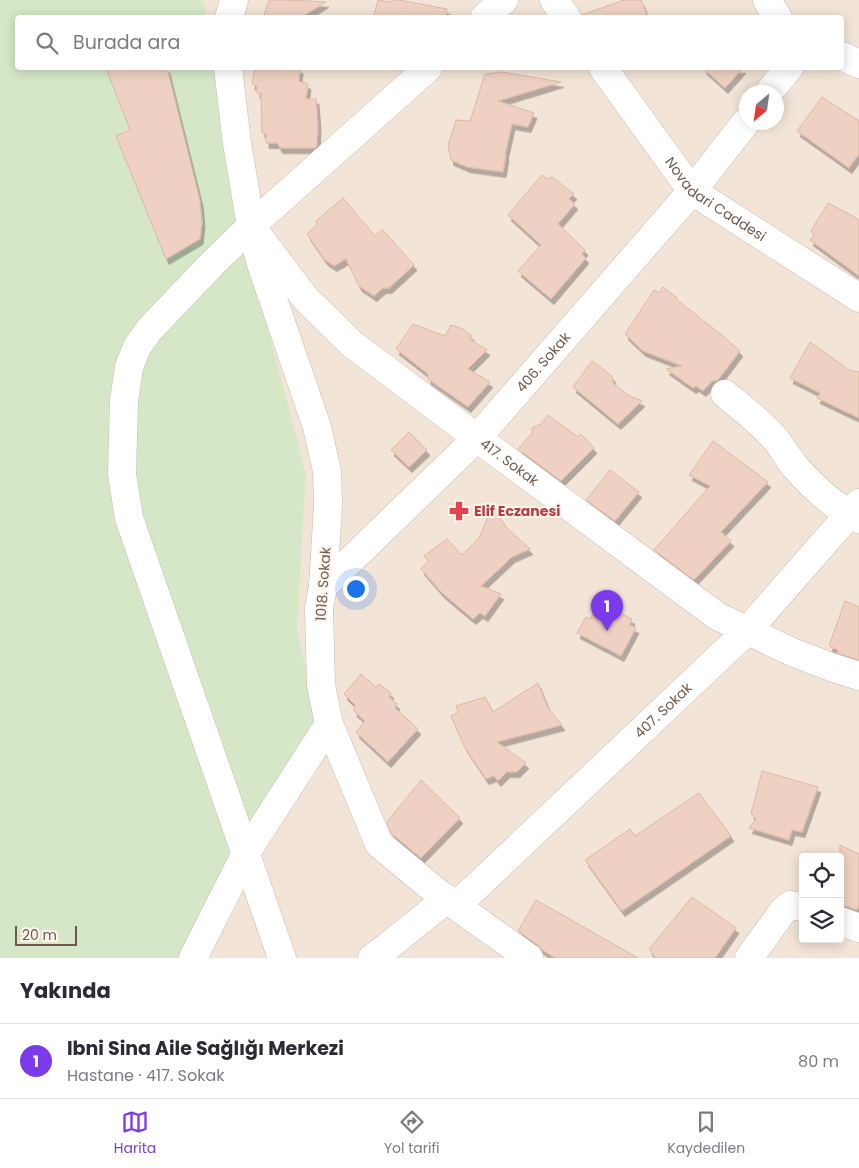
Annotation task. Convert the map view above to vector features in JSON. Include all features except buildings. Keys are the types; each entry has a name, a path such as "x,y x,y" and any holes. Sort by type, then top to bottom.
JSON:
{"street":[{"path":"218,0 220,15"},
{"path":"230,15 234,0"},
{"path":"487,15 504,0"},
{"path":"554,0 565,15"},
{"path":"767,0 776,15"},
{"path":"844,57 859,64"},
{"name":"1018. Sokak","path":"228,70 237,143 251,226 261,264 317,427 327,471 328,504 323,587 319,608 322,685 329,724 379,844 451,903 529,958"},
{"path":"282,958 129,518 122,474 124,401 129,367 148,330 212,264 251,226 426,70"},
{"name":"Novadari Caddesi","path":"604,70 692,191 859,298"},
{"path":"775,85 787,70"},
{"name":"406. Sokak","path":"323,587 477,438 692,191 740,130"},
{"name":"417. Sokak","path":"251,226 306,299 352,344 477,438 718,616 792,652 859,676"},
{"path":"725,394 776,440 796,468 816,488 823,494 856,512"},
{"name":"407. Sokak","path":"372,958 451,903 747,631 856,512"},
{"path":"193,958 246,853 329,724"},
{"path":"748,958 783,911 790,906 799,907"},
{"path":"844,922 859,928"}],"shaded area":[{"path":"203,0 859,0 859,958 201,958 322,728 297,631 306,474 236,206 214,70 844,70 844,15 206,15"}],"green space":[{"path":"0,0 203,0 206,15 15,15 15,70 214,70 236,206 306,474 297,631 322,728 201,958 0,958"}],"place":[{"name":"Elif Eczanesi","path":"459,511"},
{"name":"Ibni Sina Aile Sağlığı Merkezi","path":"607,631"}]}
